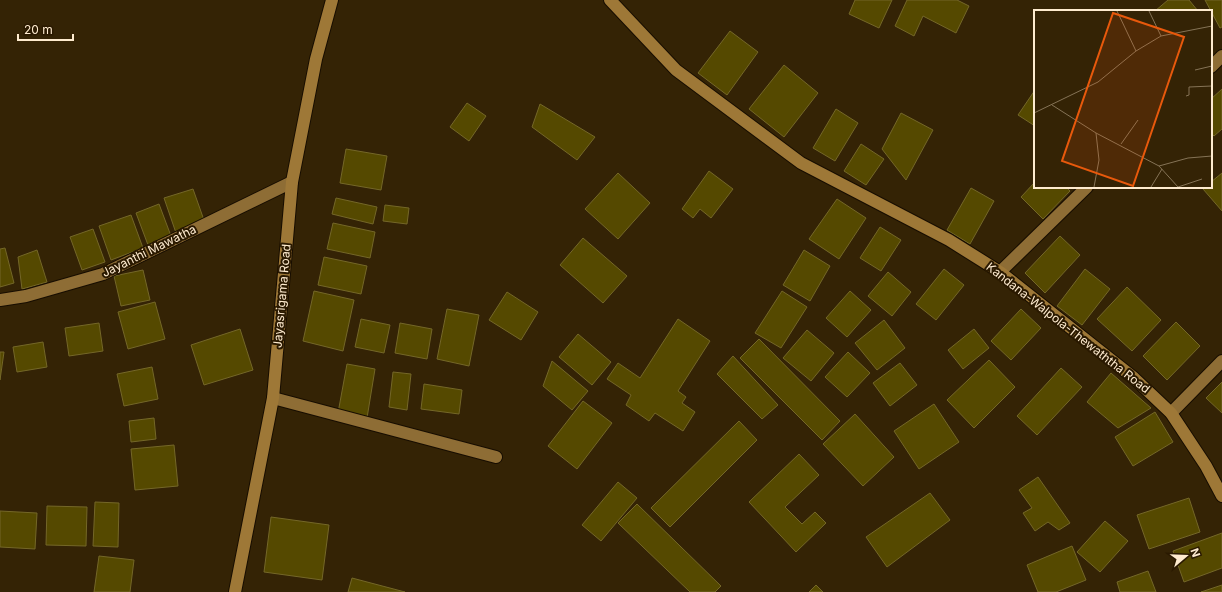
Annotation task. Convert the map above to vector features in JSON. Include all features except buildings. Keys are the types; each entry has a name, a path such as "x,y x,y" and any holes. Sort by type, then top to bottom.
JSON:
{"street":[{"name":"Jayasrigama Road","path":"235,592 273,398 292,182 316,59 332,0"},
{"name":"Kandana-Walpola-Thewaththa Road","path":"610,0 676,70 800,163 949,240 1000,272 1134,378 1171,413 1206,466 1222,496"},
{"path":"1212,66 1222,56"},
{"name":"Jayanthi Mawatha","path":"0,300 26,296 102,274 292,182"},
{"path":"1000,272 1087,188"},
{"path":"1171,413 1222,361"},
{"path":"273,398 496,457"}]}
